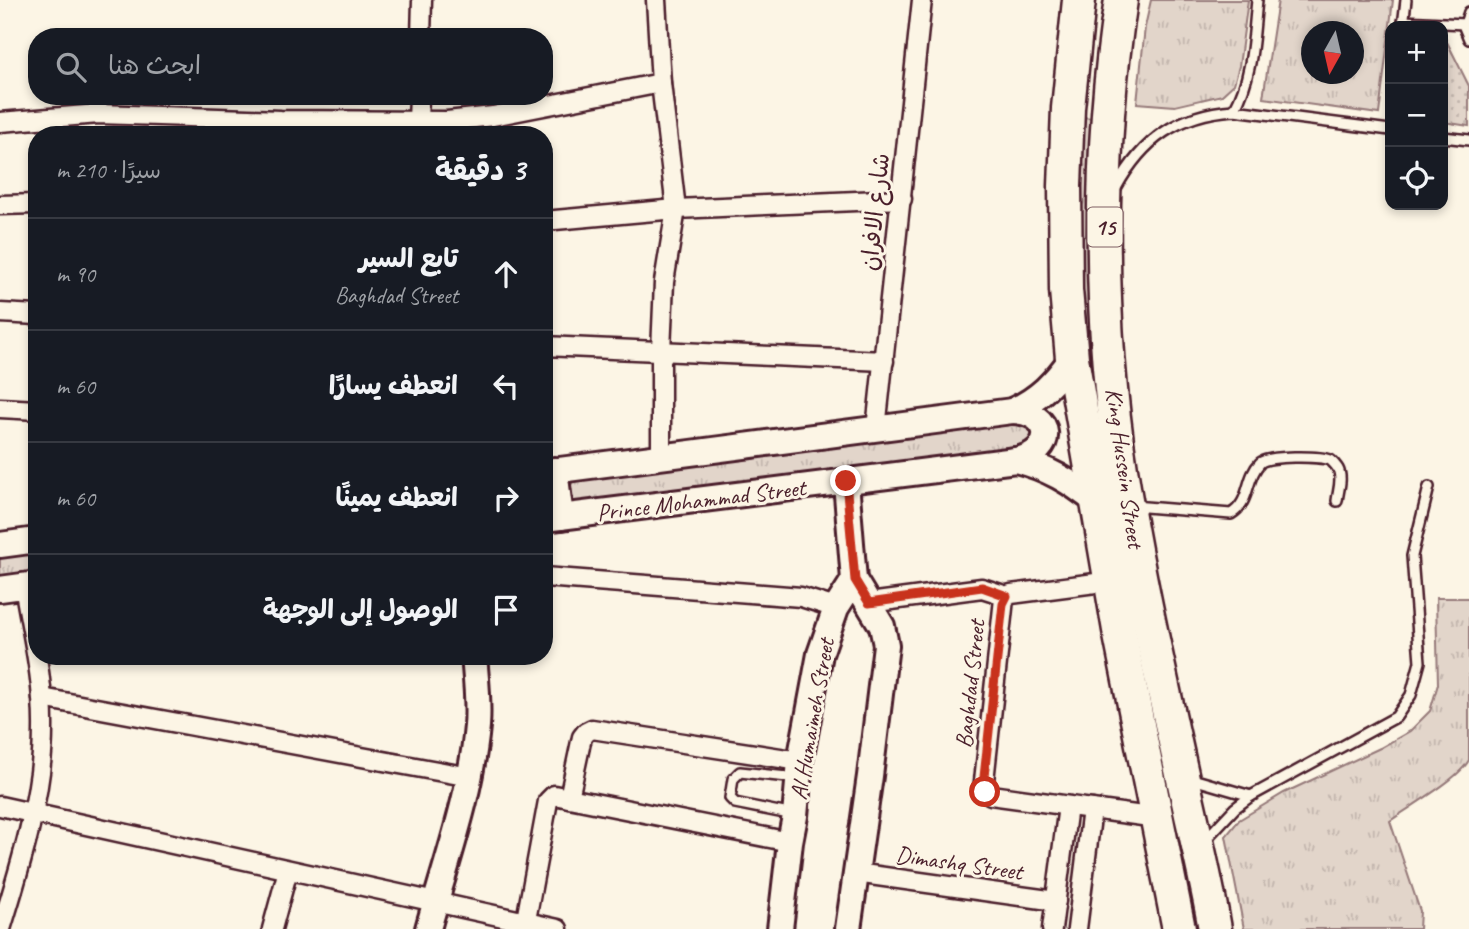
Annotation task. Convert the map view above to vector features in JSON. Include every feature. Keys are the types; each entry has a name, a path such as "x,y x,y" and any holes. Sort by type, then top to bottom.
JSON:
{"highway":[{"name":"King Hussein Street","path":"1079,0 1068,108 1065,225 1066,290 1072,358 1111,581 1177,918"},
{"name":"King Hussein Street","path":"1121,0 1109,109 1105,208 1109,348 1119,454 1182,776 1200,847 1213,915"},
{"path":"1068,108 1076,100 1085,98 1103,102 1109,109"},
{"path":"1177,918 1213,915"}],"main road":[{"name":"Prince Mohammad Street","path":"553,471 1012,411 1044,392 1057,380 1072,358"},
{"path":"1012,411 1031,413 1039,419 1045,438 1042,447 1035,454 1016,460"},
{"name":"Prince Mohammad Street","path":"553,518 1016,460 1047,469 1076,485 1097,502"},
{"path":"846,481 855,580 882,626 886,645 848,929"},
{"path":"0,545 28,541"},
{"name":"Al Humaimeh Street","path":"780,929 799,770 820,654 832,617 855,580"},
{"path":"832,617 846,612 855,613 882,626"},
{"path":"428,929 470,776 477,725 475,665"}],"street":[{"path":"421,28 422,0"},
{"path":"656,0 661,83 676,209 664,282 662,457"},
{"name":"شارع الافران","path":"876,429 922,0"},
{"path":"553,104 661,83"},
{"path":"418,120 419,105"},
{"path":"0,122 99,114 281,120 447,121 493,116 549,105"},
{"path":"553,220 676,209 902,199"},
{"path":"0,205 28,204"},
{"path":"0,313 28,315"},
{"path":"553,346 884,361"},
{"path":"0,408 28,410"},
{"path":"553,579 801,597 832,617"},
{"name":"Baghdad Street","path":"1111,581 1007,596 1003,604 983,790 991,795 1157,818"},
{"path":"20,586 28,625"},
{"path":"869,603 982,587 1007,596"},
{"path":"1,929 32,813 42,762 43,698 36,665"},
{"path":"43,698 470,776"},
{"path":"569,798 582,737 592,729 799,770"},
{"path":"526,920 548,801 554,795 790,842"},
{"path":"0,806 558,929"},
{"path":"1052,929 1069,806"},
{"path":"1077,929 1092,809"},
{"path":"272,929 288,870"},
{"name":"Dimashq Street","path":"856,873 1056,901"}],"lane":[{"path":"1234,110 1249,74 1257,0"},
{"path":"1403,21 1406,0"},
{"path":"1469,12 1465,24 1469,39"},
{"path":"1448,24 1465,24"},
{"path":"1105,208 1130,165 1160,134 1197,115 1234,110 1385,126"},
{"path":"1448,138 1469,140"},
{"path":"1128,505 1231,514 1240,509 1259,463 1266,458 1279,456 1330,460 1337,467 1340,476 1337,501"},
{"path":"1200,847 1216,826 1251,796 1396,717 1411,695 1420,662 1412,556 1429,487"},
{"path":"795,816 735,803 730,798 733,779 740,772 799,770"},
{"path":"1182,776 1251,796"}],"green space":[{"path":"1151,0 1248,0 1239,66 1234,84 1222,95 1175,106 1137,103 1145,27"},
{"path":"1278,0 1393,0 1390,21 1385,21 1385,65 1379,114 1263,98"},
{"path":"1448,44 1469,86 1469,126 1448,123"},
{"path":"1082,117 1102,119 1097,224 1205,929 1193,929 1101,474 1081,305 1078,223"},
{"path":"1024,423 1039,431 1028,445 586,504 575,503 570,492 573,481 582,478"},
{"path":"28,551 28,576 0,580 0,555"},
{"path":"1436,598 1469,598 1469,760 1464,768 1445,784 1390,821 1420,911 1419,929 1244,929 1226,836 1239,820 1284,793 1410,731 1430,711 1438,684"}],"route":[{"path":"846,481 855,580 869,603 982,587 1007,596 1003,604 983,786 985,792"}]}
